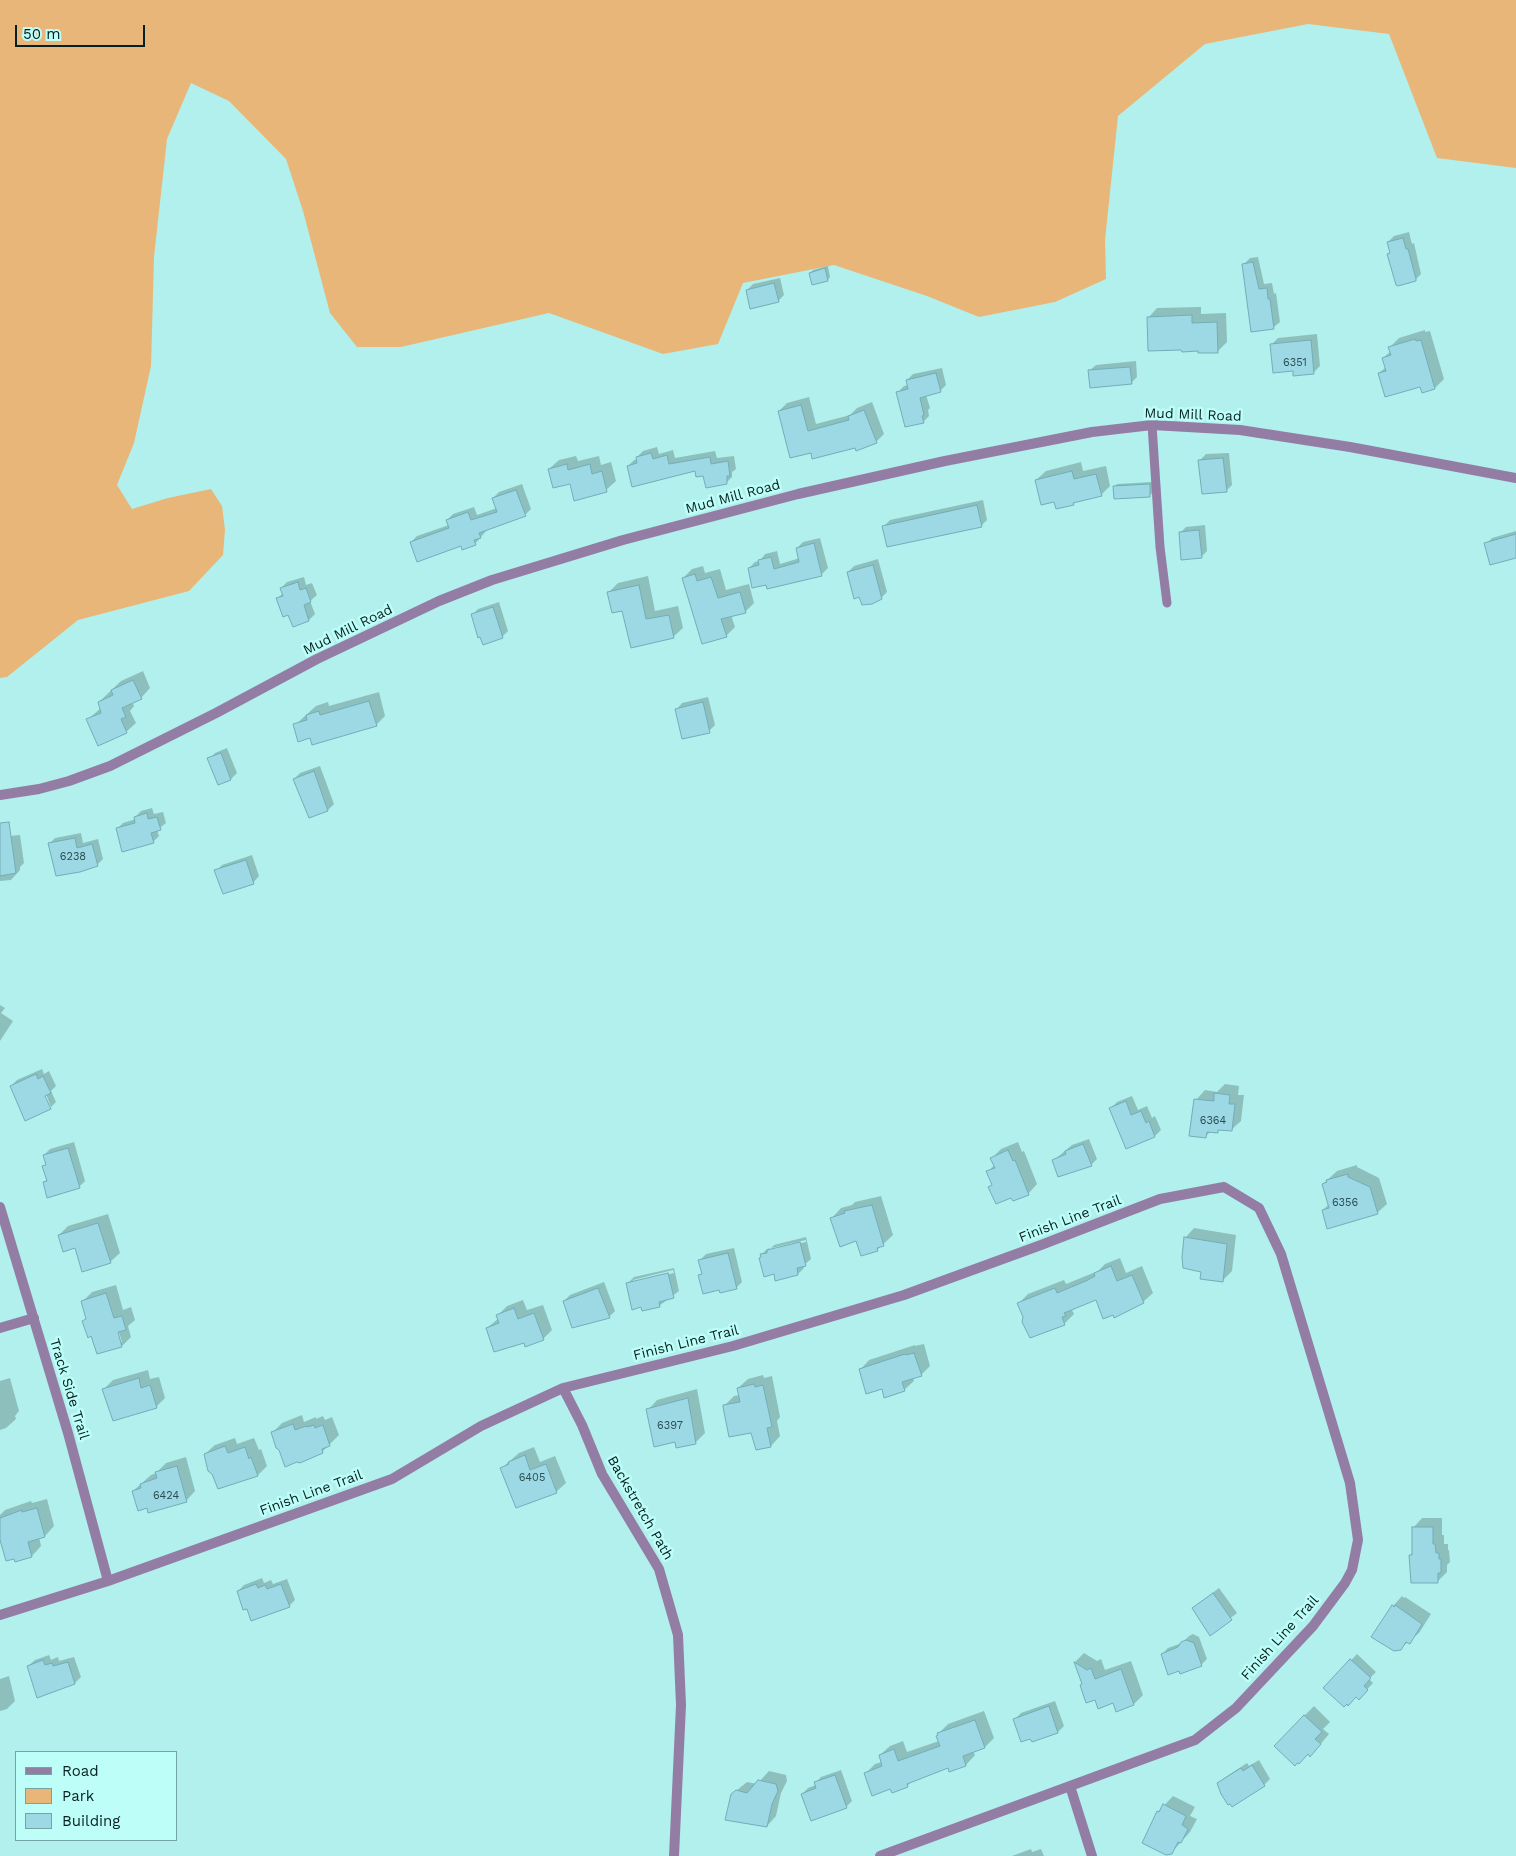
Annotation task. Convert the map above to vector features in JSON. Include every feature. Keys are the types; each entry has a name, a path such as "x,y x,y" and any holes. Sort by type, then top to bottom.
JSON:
{"street":[{"name":"Mud Mill Road","path":"0,795 69,782 110,766 317,660 439,601 492,580 624,540 798,494 945,461 1092,432 1152,425 1240,430 1516,478"},
{"name":"Finish Line Trail","path":"0,1615 108,1581 392,1479 481,1426 563,1388 734,1346 904,1295 1160,1199 1224,1187 1259,1208 1281,1254 1350,1482 1358,1540 1352,1570 1345,1583 1313,1626 1236,1708 1195,1740 880,1856"},
{"name":"Track Side Trail","path":"0,1207 68,1433 108,1581"},
{"path":"0,1328 34,1318"},
{"name":"Backstretch Path","path":"563,1388 582,1425 602,1474 659,1569 678,1635 681,1704 674,1856"},
{"path":"1070,1786 1092,1856"}],"lane":[{"path":"1152,425 1160,547 1167,603"}],"green space":[{"path":"0,0 1516,0 1516,168 1437,158 1389,34 1308,24 1205,44 1118,116 1105,240 1106,279 1055,302 979,317 927,296 834,265 743,283 718,344 663,354 549,313 401,347 357,347 330,313 303,211 286,159 229,101 191,83 167,139 154,257 151,366 134,443 117,485 132,509 168,498 211,489 222,506 225,530 223,555 189,591 78,620 7,677 0,678"}],"building":[{"path":"1403,238 1406,249 1408,249 1416,281 1398,286 1396,285 1387,254 1390,253 1387,242"},
{"path":"1253,262 1259,289 1267,288 1274,329 1251,332 1242,264"},
{"path":"825,268 828,281 812,285 809,273"},
{"path":"774,283 779,302 750,309 746,290"},
{"path":"1192,315 1192,323 1217,322 1218,353 1182,352 1181,350 1148,351 1147,317"},
{"path":"1415,339 1416,341 1421,340 1435,389 1422,393 1420,387 1385,397 1378,373 1386,371 1382,358 1391,355 1388,347"},
{"path":"1311,340 1314,374 1293,376 1293,371 1273,373 1270,344"},
{"path":"1130,367 1132,384 1090,388 1088,370"},
{"path":"936,373 941,392 920,398 924,423 905,427 896,392 908,389 906,380"},
{"path":"801,405 808,431 849,420 848,416 864,410 877,443 856,451 855,448 812,459 811,453 790,458 778,411"},
{"path":"651,453 653,459 667,455 669,464 710,457 711,464 728,461 730,476 727,476 727,484 706,488 703,476 696,477 695,471 632,487 627,466 637,463 636,457"},
{"path":"1223,458 1227,492 1202,494 1198,460"},
{"path":"567,464 568,470 590,464 592,474 602,471 607,492 574,501 570,484 553,488 548,469"},
{"path":"1072,471 1074,479 1096,474 1102,496 1056,509 1054,502 1041,505 1035,480"},
{"path":"1150,484 1150,497 1114,499 1113,486"},
{"path":"516,490 526,516 479,533 481,538 474,540 476,545 462,550 461,546 417,562 410,542 449,528 446,520 468,512 471,520 497,512 492,498"},
{"path":"977,505 982,527 887,547 882,526"},
{"path":"1199,530 1202,558 1181,560 1179,532"},
{"path":"1516,534 1516,558 1490,565 1484,543"},
{"path":"814,543 822,576 767,589 766,585 752,588 748,568 759,565 758,560 771,557 774,569 799,562 796,548"},
{"path":"873,565 882,599 872,604 862,605 859,597 854,599 847,572"},
{"path":"695,574 697,581 711,577 718,598 740,592 746,613 721,619 727,637 702,644 682,578"},
{"path":"298,582 300,590 306,588 311,602 304,605 309,621 293,627 288,615 283,617 276,598 283,596 280,588"},
{"path":"639,585 646,619 669,615 674,638 631,648 622,611 612,613 607,592"},
{"path":"493,607 503,638 483,645 480,637 478,638 471,614"},
{"path":"133,680 142,699 122,708 126,717 121,719 127,733 98,746 86,719 101,713 98,702 113,695 111,690"},
{"path":"369,701 377,726 312,745 310,738 298,742 293,724 307,720 306,715 319,711 320,715"},
{"path":"703,702 710,733 682,739 675,709"},
{"path":"221,753 231,780 218,785 207,758"},
{"path":"314,771 328,811 309,818 293,779"},
{"path":"147,813 148,819 157,817 161,830 151,833 154,843 122,852 116,828 135,823 134,817"},
{"path":"9,822 16,873 0,876 0,823"},
{"path":"75,838 77,848 92,844 98,866 80,872 56,876 48,843"},
{"path":"246,860 254,884 223,894 214,870"},
{"path":"36,1074 38,1079 43,1076 51,1093 45,1096 51,1109 25,1121 10,1086"},
{"path":"1214,1093 1230,1095 1229,1104 1235,1104 1232,1131 1218,1130 1218,1133 1207,1132 1206,1138 1189,1136 1194,1099 1214,1101"},
{"path":"1126,1101 1131,1115 1141,1111 1146,1123 1149,1121 1155,1137 1126,1149 1109,1108"},
{"path":"1083,1144 1092,1166 1058,1177 1052,1160 1066,1154 1065,1151"},
{"path":"68,1148 80,1188 47,1198 43,1182 47,1181 42,1166 46,1165 43,1155"},
{"path":"1008,1150 1013,1161 1015,1160 1029,1195 1013,1201 1011,1198 996,1204 988,1187 992,1185 986,1171 995,1168 990,1158"},
{"path":"1348,1174 1348,1177 1370,1187 1378,1214 1327,1229 1322,1210 1329,1208 1322,1184 1327,1182 1326,1180"},
{"path":"872,1205 884,1246 877,1248 878,1251 861,1256 856,1241 840,1247 830,1218 845,1213 844,1211"},
{"path":"98,1223 111,1263 82,1272 75,1248 63,1252 58,1235"},
{"path":"1184,1237 1227,1244 1223,1282 1200,1279 1201,1272 1183,1268"},
{"path":"800,1242 806,1266 797,1268 798,1275 775,1281 774,1274 764,1277 759,1258 761,1257 760,1254 767,1253 767,1250"},
{"path":"728,1253 737,1289 720,1293 719,1290 703,1294 698,1275 702,1274 698,1260"},
{"path":"1111,1266 1117,1281 1132,1275 1144,1303 1114,1318 1113,1315 1103,1319 1096,1300 1064,1313 1066,1316 1062,1317 1065,1325 1030,1338 1022,1322 1023,1317 1017,1303 1055,1288 1057,1293 1088,1280 1095,1276 1094,1273"},
{"path":"668,1273 674,1298 659,1302 660,1307 642,1311 641,1307 632,1310 626,1283"},
{"path":"598,1288 610,1318 572,1328 563,1301"},
{"path":"106,1293 114,1318 122,1316 126,1330 118,1332 122,1347 97,1354 91,1336 88,1338 82,1321 86,1319 81,1301"},
{"path":"514,1308 518,1319 534,1313 544,1340 525,1347 524,1343 494,1352 486,1328 499,1323 496,1315"},
{"path":"914,1353 922,1376 902,1382 905,1391 884,1398 882,1389 866,1394 859,1369 905,1354"},
{"path":"139,1378 141,1388 150,1385 157,1408 113,1421 102,1389"},
{"path":"754,1384 755,1387 763,1385 772,1427 767,1428 771,1447 756,1450 751,1433 729,1437 723,1407 723,1405 740,1402 737,1388"},
{"path":"688,1398 696,1444 676,1448 675,1442 654,1447 646,1409"},
{"path":"293,1424 295,1430 306,1426 314,1425 315,1428 323,1425 330,1446 322,1449 323,1453 285,1467 271,1432"},
{"path":"225,1446 228,1453 245,1447 258,1476 218,1489 212,1474 208,1471 204,1454"},
{"path":"525,1455 530,1470 546,1464 557,1493 516,1508 500,1468 509,1464 508,1462"},
{"path":"177,1466 187,1502 148,1513 147,1508 138,1511 132,1491 141,1488 140,1484 157,1478 155,1472"},
{"path":"37,1508 45,1537 28,1542 32,1557 15,1562 14,1559 6,1561 0,1540 0,1518 22,1510 22,1512"},
{"path":"1412,1527 1433,1527 1433,1544 1435,1544 1436,1553 1439,1553 1439,1559 1441,1559 1441,1573 1438,1573 1438,1583 1411,1583 1409,1555 1412,1555"},
{"path":"256,1584 258,1588 265,1585 267,1589 281,1584 290,1607 251,1621 247,1609 243,1610 237,1591"},
{"path":"1213,1593 1232,1620 1210,1636 1192,1608"},
{"path":"1392,1605 1394,1607 1395,1605 1422,1624 1410,1644 1406,1642 1401,1650 1394,1651 1371,1637"},
{"path":"1186,1640 1194,1643 1202,1666 1180,1674 1179,1671 1168,1675 1161,1654 1178,1647 1181,1642"},
{"path":"1350,1659 1371,1678 1364,1686 1368,1690 1359,1700 1356,1697 1348,1706 1347,1704 1344,1707 1323,1688"},
{"path":"43,1660 45,1665 52,1663 53,1666 68,1662 75,1684 37,1698 27,1666"},
{"path":"1074,1662 1087,1670 1091,1668 1095,1679 1121,1669 1134,1705 1116,1712 1113,1703 1098,1709 1095,1700 1086,1703"},
{"path":"1049,1706 1058,1733 1032,1742 1030,1739 1021,1742 1013,1719"},
{"path":"1304,1715 1322,1732 1315,1739 1321,1744 1310,1757 1308,1754 1295,1766 1274,1746"},
{"path":"975,1720 985,1748 963,1756 966,1766 949,1772 948,1768 907,1784 908,1787 892,1793 890,1789 872,1796 864,1773 882,1766 879,1755 894,1749 898,1761 940,1746 936,1736 938,1735 937,1733"},
{"path":"1252,1765 1265,1786 1232,1807 1230,1804 1228,1805 1217,1783 1241,1768 1243,1771"},
{"path":"835,1775 847,1808 811,1821 801,1794 816,1788 814,1782"},
{"path":"758,1780 776,1784 778,1791 772,1804 767,1827 725,1820 731,1794 736,1790 747,1793"},
{"path":"1163,1804 1186,1816 1182,1825 1188,1829 1181,1843 1178,1842 1172,1854 1166,1855 1142,1843 1157,1811 1159,1812"}]}
